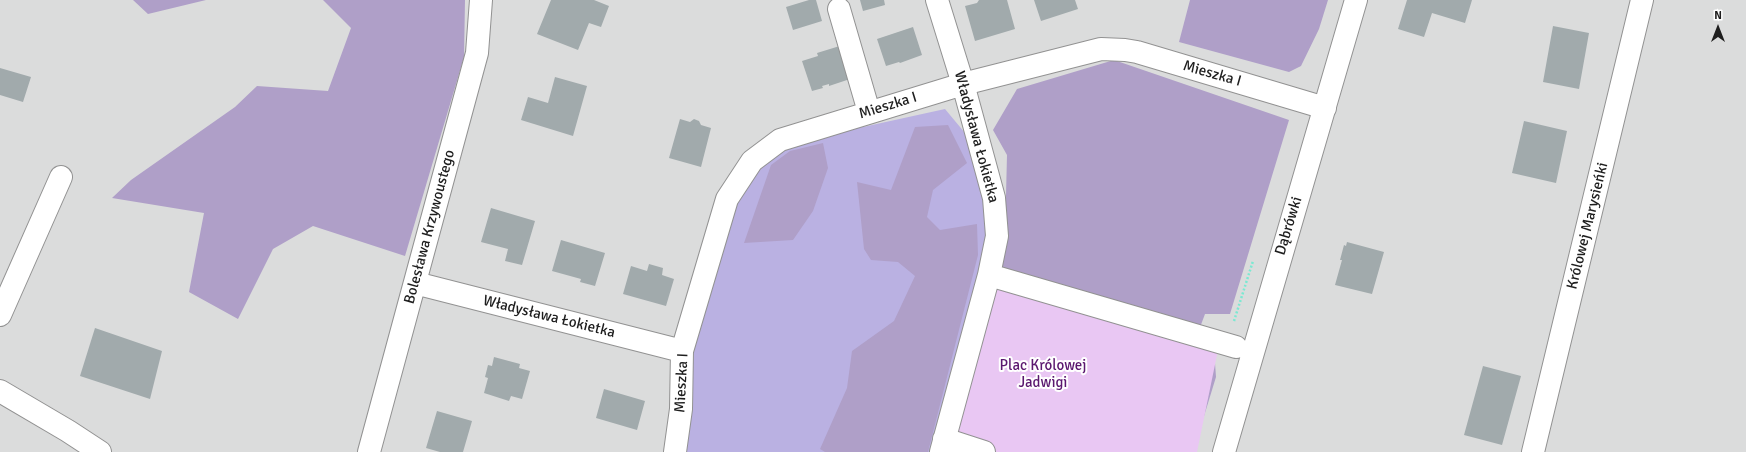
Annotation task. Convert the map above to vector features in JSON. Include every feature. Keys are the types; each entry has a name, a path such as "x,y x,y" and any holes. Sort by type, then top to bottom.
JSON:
{"street":[{"name":"Bolesława Krzywoustego","path":"369,452 477,53 481,0"},
{"name":"Władysława Łokietka","path":"937,0 963,84 994,198 997,236 989,275 943,445 984,452"},
{"name":"Dąbrówki","path":"1224,452 1356,0"},
{"name":"Królowej Marysieńki","path":"1533,452 1642,0"},
{"path":"839,9 870,112"},
{"name":"Mieszka I","path":"675,452 681,409 682,351 727,199 752,161 780,140 963,84 1101,49 1125,50 1325,108"},
{"path":"0,315 61,177"},
{"path":"989,275 1236,347"},
{"name":"Władysława Łokietka","path":"415,283 682,351"},
{"path":"0,391 68,431 100,452"}],"path":[{"path":"1232,324 1235,320 1254,257"}],"shaded area":[{"path":"0,0 1746,0 1746,452 0,452"},
{"path":"945,109 975,145 984,199 986,245 932,452 684,452 695,342 734,200 755,167 778,149 835,131 863,127"}],"green space":[{"path":"133,0 206,0 148,14"},
{"path":"323,0 465,0 464,57 405,256 313,226 273,249 238,319 189,292 204,213 112,198 131,180 235,107 257,86 328,91 351,28"},
{"path":"1190,0 1328,0 1319,29 1301,66 1289,72 1179,42"},
{"path":"1114,60 1289,120 1230,314 1205,314 1190,354 1215,363 1216,377 1193,452 952,452 1005,236 1007,155 993,130 1017,89"},
{"path":"948,125 967,163 933,190 927,217 940,230 977,224 978,255 928,452 825,452 820,449 847,388 852,351 894,321 915,276 898,262 871,260 864,249 857,182 891,190 915,127"},
{"path":"823,143 828,168 813,211 793,240 744,243 771,165 790,151"},
{"name":"Plac Królowej Jadwigi","path":"989,275 1218,350 1197,452 993,452 944,439"}],"building":[{"path":"551,0 594,0 609,6 601,27 589,23 578,50 537,34"},
{"path":"809,0 816,0 822,21 793,30 786,7"},
{"path":"860,0 884,0 885,5 863,11"},
{"path":"979,0 1007,0 1015,29 975,41 965,6 977,3"},
{"path":"1034,0 1075,0 1078,9 1041,21"},
{"path":"1407,0 1472,0 1465,23 1432,13 1424,37 1398,29"},
{"path":"1553,26 1589,33 1579,89 1543,82"},
{"path":"913,27 922,55 900,63 886,66 877,39"},
{"path":"843,45 853,78 829,86 829,84 822,86 823,88 812,91 802,61 818,56 817,53"},
{"path":"0,68 31,77 23,102 0,95"},
{"path":"555,77 587,86 573,136 521,120 528,97 548,103"},
{"path":"680,119 690,122 694,119 699,121 701,125 711,128 701,167 669,158"},
{"path":"1524,121 1567,131 1556,183 1512,173"},
{"path":"491,208 535,221 522,265 505,261 508,249 481,242"},
{"path":"561,240 605,253 595,286 580,282 581,279 552,271"},
{"path":"1347,242 1384,252 1372,294 1335,285 1342,260 1340,260 1344,245 1346,246"},
{"path":"649,264 663,268 662,275 674,279 666,306 623,294 631,266 647,271"},
{"path":"95,328 162,351 150,399 80,376"},
{"path":"494,357 520,364 519,368 530,371 522,399 511,396 509,401 484,393 488,378 485,377 488,365 492,366"},
{"path":"1483,366 1521,376 1502,445 1464,435"},
{"path":"604,389 645,401 637,430 596,418"},
{"path":"437,411 472,421 463,452 440,452 426,448"}]}
